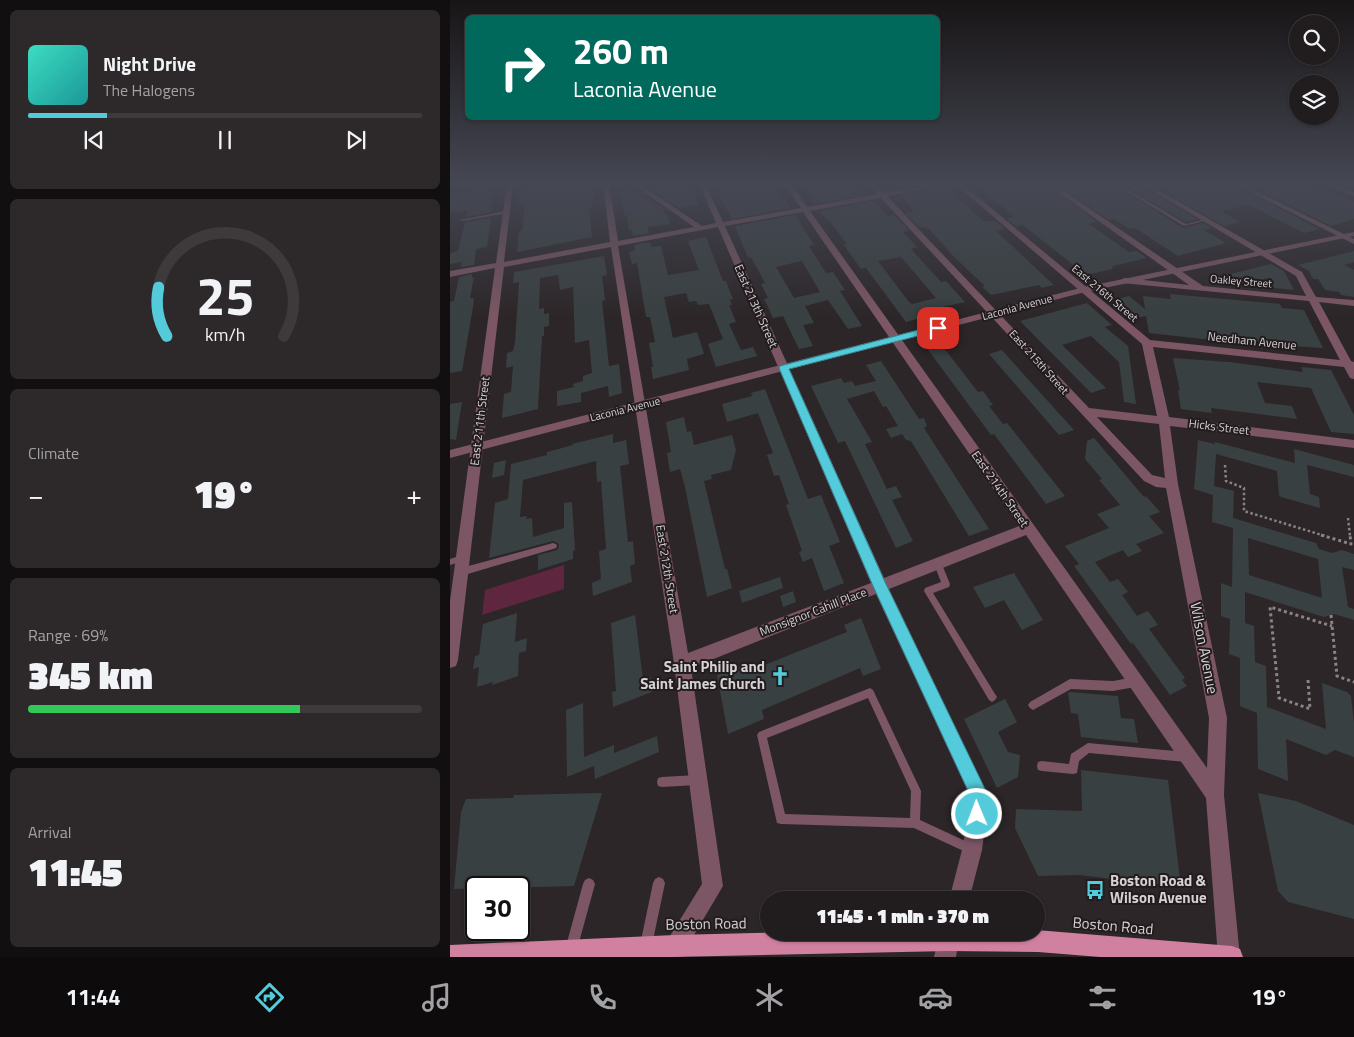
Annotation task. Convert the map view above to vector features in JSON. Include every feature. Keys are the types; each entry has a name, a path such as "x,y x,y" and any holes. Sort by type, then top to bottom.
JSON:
{"main road":[{"name":"Boston Road","path":"450,956 571,952 646,947 671,951 1038,941 1230,957"}],"street":[{"name":"East 211th Street","path":"450,660 458,564 476,447 504,228"},
{"name":"East 212th Street","path":"612,228 700,780 713,886 671,951"},
{"path":"450,274 700,228"},
{"name":"East 213th Street","path":"721,228 880,586 980,797 972,850 962,891"},
{"name":"East 214th Street","path":"818,228 1027,529 1215,795"},
{"name":"East 215th Street","path":"914,228 1148,478 1156,482 1172,484"},
{"name":"East 216th Street","path":"1009,228 1147,343"},
{"path":"1114,228 1200,288"},
{"path":"1219,228 1299,274 1351,364 1354,376"},
{"path":"1325,228 1354,242"},
{"name":"Laconia Avenue","path":"450,454 1084,290 1354,234"},
{"name":"Oakley Street","path":"1125,281 1354,303"},
{"name":"Needham Avenue","path":"1147,343 1351,364"},
{"name":"Wilson Avenue","path":"1147,343 1164,420 1172,484 1218,718 1215,795 1230,957"},
{"name":"Hicks Street","path":"1084,411 1354,444"},
{"name":"Monsignor Cahill Place","path":"682,663 1027,529"}],"lane":[{"path":"458,564 553,546"},
{"path":"938,564 946,584 928,591 992,697"},
{"path":"1033,705 1070,684 1113,686 1135,682"},
{"path":"915,823 916,791 870,693 762,735 781,819 915,823 972,850"},
{"path":"1042,766 1073,769 1075,758 1088,748 1189,757"},
{"path":"662,782 700,780"},
{"path":"646,947 659,883"},
{"path":"571,952 589,884"}],"path":[{"path":"1225,465 1226,481 1244,488 1244,511 1351,544 1348,518"},
{"path":"1308,680 1310,709 1279,698 1278,669 1272,644 1270,607 1332,626"},
{"path":"1331,615 1337,676 1354,682"}],"shaded area":[{"path":"564,565 564,589 482,615 485,590"}],"building":[{"path":"464,228 490,228 487,247 476,249 474,265 461,267 462,262 450,264 450,253 458,251"},
{"path":"522,228 591,228 592,237 517,252 519,231"},
{"path":"629,228 648,228 649,233 633,236 632,230 629,230"},
{"path":"736,228 803,228 814,245 809,246 826,273 833,272 845,290 840,291 862,326 848,329 828,300 805,306 814,323 803,325 813,346 799,349 783,316 773,318 764,299 768,298 761,284 765,283 751,257 748,258","holes":["802,261 820,292 794,298 776,267"]},
{"path":"835,228 907,228 909,230 903,232 917,247 911,249 941,282 946,281 965,302 919,312 924,317 906,322 866,268 861,269 843,244 847,244","holes":["901,257 936,298 912,304 878,261"]},
{"path":"926,228 1003,228 1005,229 996,231 1054,285 1042,288 1039,285 991,295 982,287 985,286 954,257"},
{"path":"1026,228 1094,228 1129,252 1137,251 1147,258 1086,275"},
{"path":"1128,228 1211,228 1204,230 1226,243 1178,256 1135,228"},
{"path":"1294,228 1319,229 1304,233"},
{"path":"706,237 723,281 726,281 733,299 730,300 732,305 729,305 736,322 729,324 741,350 753,347 757,356 716,367 708,344 723,339 709,304 698,305 696,301 689,302 686,293 664,297 673,338 697,332 704,354 687,359 689,370 653,379 649,343 655,342 650,317 646,317 637,263 632,264 629,252 635,250 634,245 651,243 651,247 661,246 668,275 699,270 688,241"},
{"path":"1354,251 1354,262 1344,265 1354,270 1354,297 1325,290 1318,279 1313,279 1309,271 1298,265"},
{"path":"604,256 607,275 602,276 605,300 602,301 609,366 619,364 622,393 609,397 608,386 581,393 581,402 557,406 557,391 574,387 573,384 583,381 583,376 592,373 589,340 575,343 573,287 560,290 558,275 540,278 539,309 544,308 544,314 549,313 549,326 544,327 544,336 542,336 538,409 502,418 504,394 511,392 513,366 506,368 507,353 513,351 515,342 519,282 513,283 514,272"},
{"path":"1271,264 1284,271 1294,290 1274,288 1269,278 1236,285 1222,276"},
{"path":"472,274 472,278 474,277 470,298 474,298 462,371 450,373 450,302 454,301 459,277"},
{"path":"1170,294 1280,304 1282,308 1304,310 1323,348 1292,346 1293,349 1281,347 1279,344 1238,340 1239,343 1149,333 1146,316 1137,318 1114,300 1129,296 1145,309 1143,296 1171,299"},
{"path":"1087,303 1112,325 1105,327 1128,346 1136,404 1124,402 1119,362 1091,336 1062,345 1106,388 1091,393 1020,321"},
{"path":"940,343 978,392 983,391 993,405 989,406 1003,424 1007,423 1065,496 1046,504 994,434 991,435 926,347"},
{"path":"1002,350 1074,430 1059,435 989,354"},
{"path":"1173,358 1229,362 1303,372 1301,367 1331,370 1354,415 1354,434 1331,432 1311,388 1257,382 1265,403 1292,406 1297,419 1211,408 1212,413 1181,409 1178,390 1180,391"},
{"path":"881,361 919,419 924,418 927,426 924,428 989,529 969,536 911,441 906,440 902,434 891,438 886,429 898,426 886,406 883,407 874,391 847,399 872,442 865,444 887,489 896,486 902,497 892,500 913,541 896,548 845,441 838,443 811,386 841,378 844,383 852,381 855,386 876,381 866,365"},
{"path":"765,389 808,499 821,495 840,542 829,546 844,583 824,591 812,558 803,562 799,552 802,551 786,505 789,504 779,475 774,476 767,455 773,453 758,413 727,422 722,404 752,396 751,393"},
{"path":"462,402 456,440 450,439 450,404"},
{"path":"684,417 687,432 691,431 694,445 732,435 736,450 731,470 711,475 712,479 704,481 725,569 727,569 732,588 707,597 680,469 670,472 667,453 671,452 666,422"},
{"path":"613,434 613,443 626,440 629,464 620,466 628,542 633,541 635,564 630,566 632,582 593,596 592,583 601,579 599,551 606,549 601,481 597,482 596,461 523,480 520,517 527,516 526,519 532,518 533,537 564,528 564,503 572,502 575,550 573,551 573,559 538,570 538,555 557,550 559,547 558,543 553,541 489,558 495,503 508,499 511,464 547,455 547,452 572,444"},
{"path":"1094,438 1144,497 1146,496 1160,512 1149,516 1164,533 1136,544 1142,551 1128,557 1123,550 1095,562 1110,582 1118,579 1128,592 1122,595 1137,616 1148,611 1158,625 1149,629 1185,678 1182,680 1187,686 1170,695 1074,566 1079,564 1065,546 1109,528 1097,514 1120,505 1099,480 1102,479 1085,459 1087,441"},
{"path":"1198,440 1215,444 1215,442 1295,463 1294,449 1354,465 1354,477 1307,465 1310,494 1319,497 1320,508 1281,497 1279,495 1277,471 1216,454 1214,486 1234,491 1233,518 1316,543 1319,549 1332,553 1342,550 1354,554 1354,570 1342,567 1348,607 1354,609 1354,620 1334,614 1324,617 1245,592 1245,623 1254,626 1255,662 1266,666 1267,707 1326,729 1322,683 1347,692 1351,696 1354,724 1354,757 1335,750 1326,755 1286,739 1288,781 1258,769 1257,713 1240,706 1240,658 1229,654 1230,619 1221,616 1221,583 1232,587 1233,528 1212,522 1213,495 1194,489","holes":["1248,538 1318,559 1322,598 1249,575"]},
{"path":"506,460 504,475 492,478 494,463"},
{"path":"1014,573 1043,620 1022,630 1004,600 985,608 973,587"},
{"path":"780,577 783,588 742,603 739,591"},
{"path":"793,591 796,602 783,607 780,596"},
{"path":"517,613 515,642 527,638 526,651 519,653 518,676 492,685 493,682 477,687 479,667 473,669 475,656 479,655 483,624"},
{"path":"635,615 643,680 651,677 652,692 613,707 612,692 616,691 611,623"},
{"name":"Saint Philip and Saint James Church","path":"861,618 881,669 863,676 860,668 762,710 764,719 728,734 717,675 750,662 752,670 847,632 844,625"},
{"path":"1068,693 1118,696 1121,718 1134,719 1138,743 1081,737 1078,714 1071,713"},
{"path":"1005,699 1017,722 998,732 1008,752 1020,755 1018,777 997,788 964,719"},
{"path":"583,703 584,757 614,745 614,753 657,736 659,752 595,779 594,766 567,777 566,710"},
{"path":"1081,770 1168,780 1181,887 1079,875 1038,876 1015,828 1016,809 1082,811"},
{"path":"602,793 574,886 530,887 530,876 465,876 465,889 454,889 461,812 466,799 513,798 514,795"},
{"path":"1258,793 1296,801 1354,825 1354,919 1288,902 1278,891"}],"place":[{"name":"Saint Philip and Saint James Church","path":"780,676"},
{"name":"Boston Road & Wilson Avenue","path":"1095,890"}],"route":[{"path":"938,328 783,368 880,586 980,797 977,814"}]}
